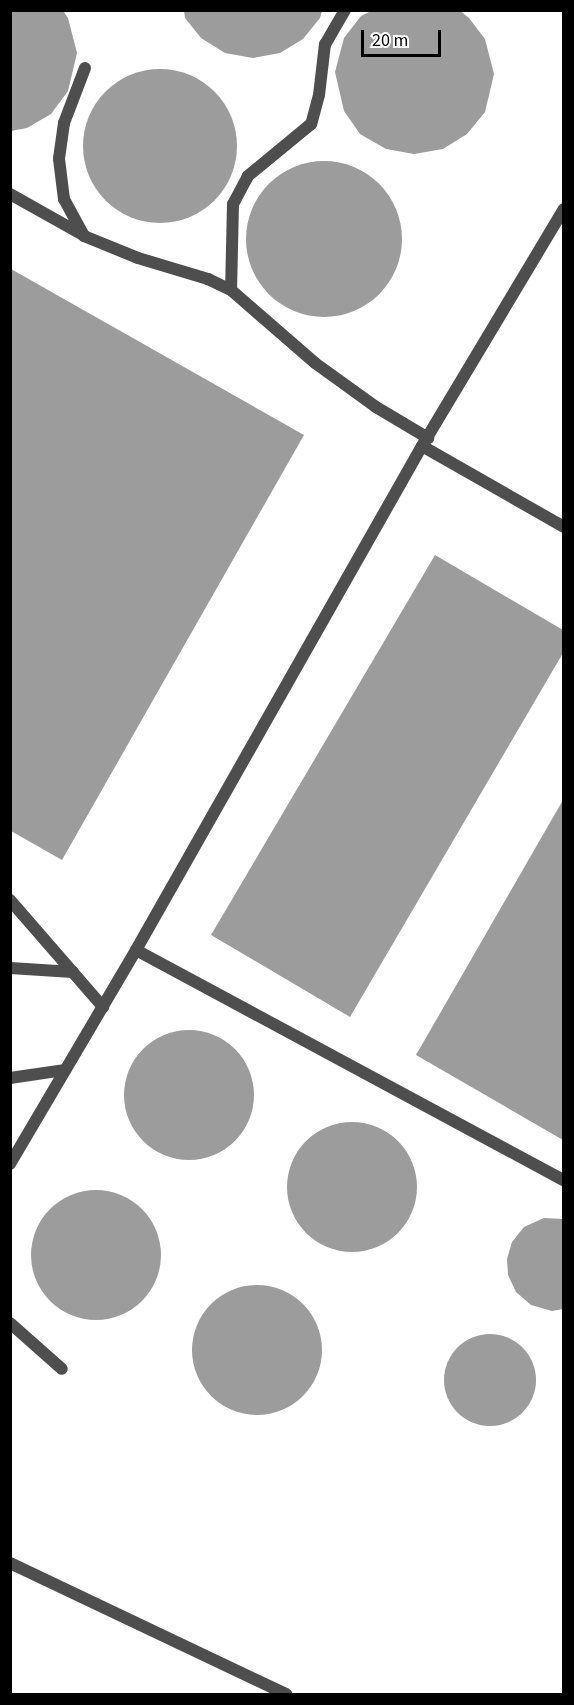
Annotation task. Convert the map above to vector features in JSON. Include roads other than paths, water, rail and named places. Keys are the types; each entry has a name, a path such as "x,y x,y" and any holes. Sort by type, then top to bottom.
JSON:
{"lane":[{"path":"231,290 232,204 248,176 311,124 319,96 325,44 345,10"},
{"path":"84,236 64,200 59,159 64,123 85,68"},
{"path":"10,194 84,236 138,258 208,279 231,290 315,363 425,442 564,527"},
{"path":"10,1164 136,950 425,442 564,209"},
{"path":"10,900 103,1006"},
{"path":"136,950 564,1180"},
{"path":"10,968 73,972"},
{"path":"10,1078 65,1070"},
{"path":"10,1323 62,1369"},
{"path":"10,1563 286,1695"}]}
